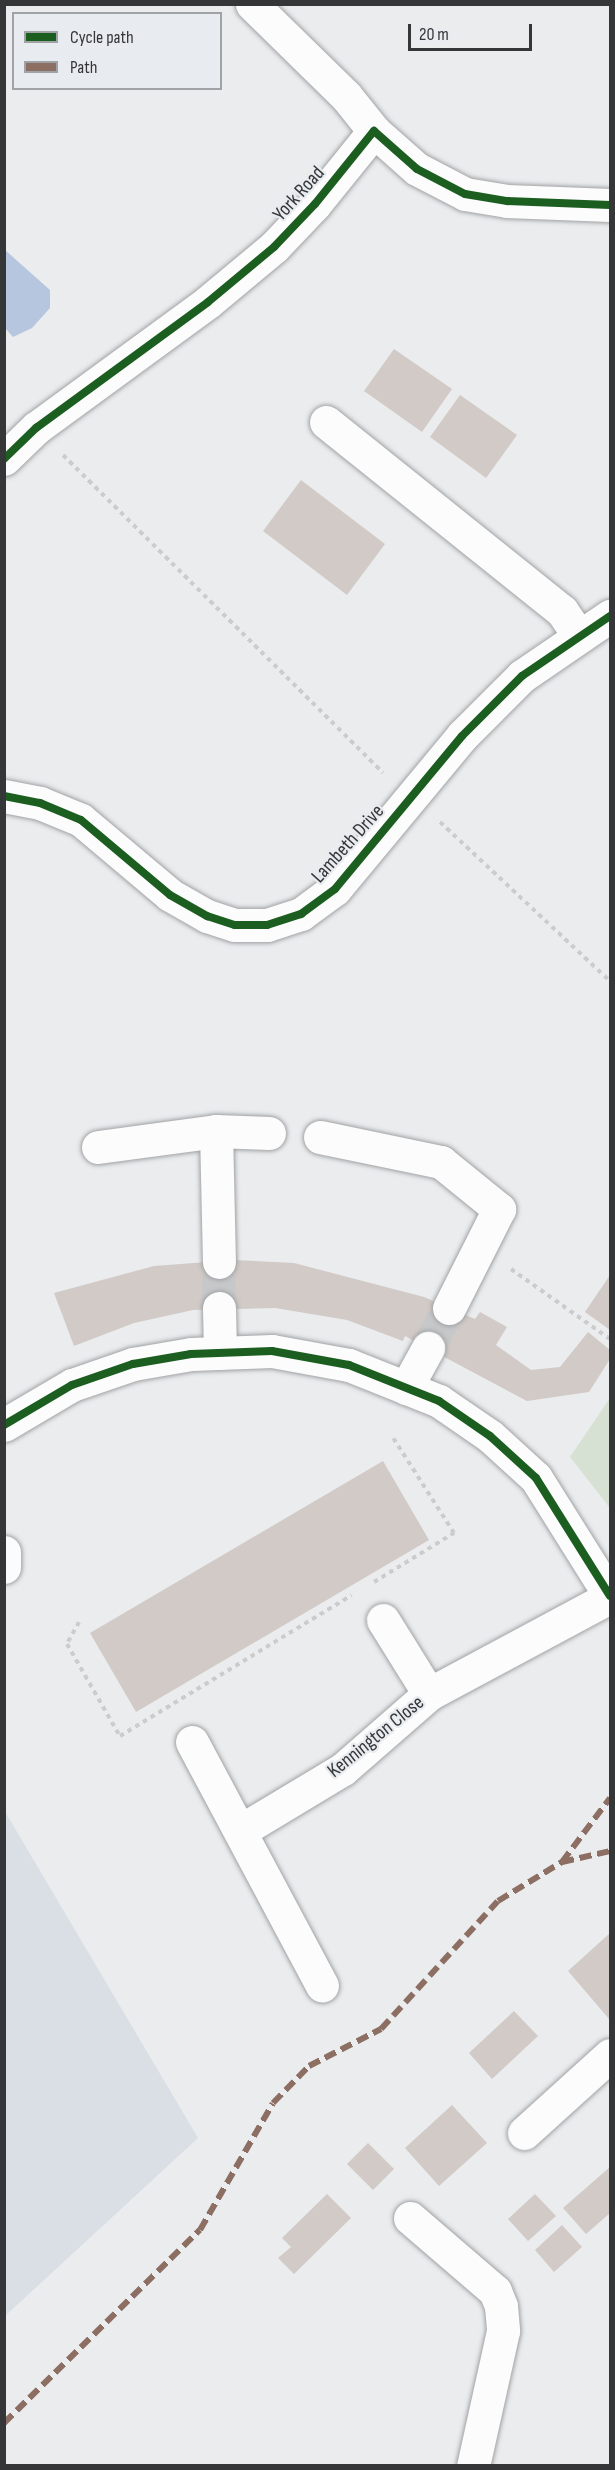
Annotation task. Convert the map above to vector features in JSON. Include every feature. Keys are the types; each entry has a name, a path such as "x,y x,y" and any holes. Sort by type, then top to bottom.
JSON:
{"street":[{"path":"252,4 346,96 374,131 417,169 465,194 507,201 610,204"},
{"name":"York Road","path":"4,459 36,428 208,302 274,247 374,131"},
{"path":"326,422 562,611 579,636"},
{"name":"Lambeth Drive","path":"4,796 40,803 81,820 170,895 207,916 235,925 267,925 301,914 335,889 462,736 522,676 610,616"},
{"path":"216,1131 219,1262"},
{"path":"98,1147 216,1131 269,1133"},
{"path":"320,1137 441,1162 499,1209 449,1308"},
{"path":"219,1308 220,1353"},
{"path":"406,1388 428,1348"},
{"path":"4,1425 72,1385 133,1364 220,1353 272,1351 349,1365 439,1401 489,1436 536,1478 610,1597"},
{"path":"4,1552 4,1567"},
{"name":"Kennington Close","path":"240,1831 343,1769 429,1695 610,1597"},
{"path":"383,1620 429,1695"},
{"path":"192,1742 322,1985"},
{"path":"524,2133 610,2055"},
{"path":"410,2218 495,2291 501,2306 503,2331 473,2466"}],"path":[{"path":"36,428 390,780"},
{"path":"430,813 610,981"},
{"path":"480,1247 610,1339"},
{"path":"79,1622 67,1644 120,1736 454,1533 392,1436"}],"shaded area":[{"path":"610,1398 610,1508 570,1457"},
{"path":"4,1810 198,2138 5,2316 4,2316"}],"water":[{"path":"5,250 50,290 50,308 32,328 13,337 5,328"}],"building":[{"path":"394,349 452,389 422,432 364,391"},
{"path":"460,395 517,435 486,478 430,437"},
{"path":"301,480 385,544 347,595 263,531"},
{"path":"234,1260 294,1263 424,1297 475,1319 480,1312 507,1327 496,1345 531,1370 560,1367 588,1332 610,1350 610,1359 589,1392 527,1401 405,1336 403,1341 347,1320 275,1308 193,1310 134,1323 74,1346 54,1293 154,1266"},
{"path":"610,1275 610,1330 585,1312"},
{"path":"383,1461 429,1540 136,1712 90,1633"},
{"path":"610,1933 610,2020 568,1971"},
{"path":"514,2011 538,2036 492,2079 469,2053"},
{"path":"452,2105 487,2143 439,2186 405,2148"},
{"path":"368,2143 394,2169 373,2190 347,2164"},
{"path":"610,2167 610,2213 586,2234 563,2208"},
{"path":"327,2194 351,2218 294,2274 278,2258 291,2247 282,2238"},
{"path":"535,2194 556,2216 528,2241 508,2219"},
{"path":"562,2225 582,2247 554,2272 535,2250"}],"tunnel":[{"path":"219,1262 219,1308"},
{"path":"428,1348 449,1308"}],"marked path":[{"path":"4,2423 200,2230 273,2103 309,2066 381,2029 498,1901 562,1862 610,1798"},
{"path":"562,1862 610,1851"}],"cycle path":[{"path":"4,459 36,428 208,302 274,247 315,204 374,131 417,169 465,194 507,201 610,205"},
{"path":"4,796 40,803 81,820 170,895 207,916 235,925 267,925 301,914 335,889 462,736 522,676 610,616"},
{"path":"4,1425 72,1385 133,1364 191,1354 272,1351 349,1365 439,1401 490,1436 536,1478 610,1596"}]}
